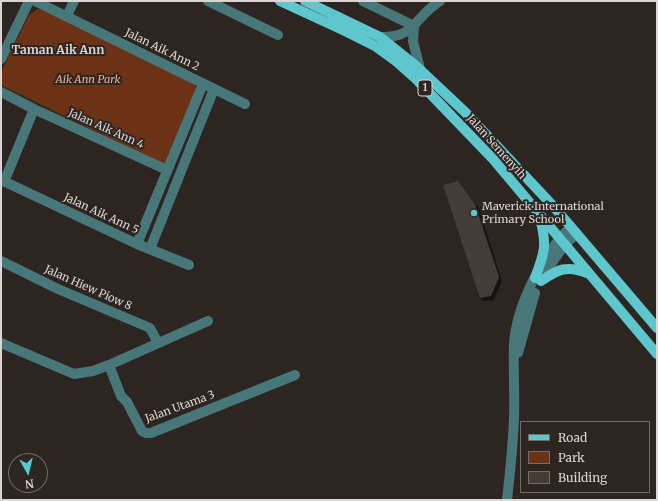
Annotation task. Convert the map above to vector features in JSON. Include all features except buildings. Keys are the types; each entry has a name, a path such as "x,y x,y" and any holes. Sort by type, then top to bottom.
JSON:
{"main road":[{"name":"Jalan Semenyih","path":"280,1 345,30 374,46 397,62 460,124 539,214 657,354"},
{"name":"Jalan Semenyih","path":"305,1 380,37 420,69 496,144 574,230 657,328"},
{"path":"538,279 545,246 539,214"},
{"path":"538,279 563,268 575,268 589,274"}],"street":[{"path":"1,60 29,1"},
{"name":"Jalan Aik Ann 2","path":"35,1 245,104"},
{"path":"67,16 74,1"},
{"path":"208,1 278,36"},
{"path":"363,1 414,26"},
{"path":"380,37 395,37 406,33 414,26 428,8 440,1"},
{"path":"414,26 412,41 420,69"},
{"path":"137,244 203,84"},
{"path":"150,250 214,89"},
{"name":"Jalan Aik Ann 4","path":"1,92 34,109 167,170"},
{"path":"3,181 34,109"},
{"name":"Jalan Aik Ann 5","path":"3,181 150,250 189,265"},
{"path":"507,500 513,435 515,358 521,346 538,279 551,262 562,241 574,230"},
{"name":"Jalan Hiew Piow 8","path":"1,261 58,289 150,328 158,343"},
{"path":"1,343 74,374 93,371 109,366 208,321"},
{"name":"Jalan Utama 3","path":"109,366 121,396 127,402 142,431 146,433 151,433 295,375"}],"green space":[{"name":"Aik Ann Park","path":"38,9 49,12 194,84 197,91 166,166 1,85 1,72 29,15"}],"place":[{"name":"Maverick International Primary School","path":"474,213"}],"district":[{"name":"Taman Aik Ann","path":"58,51"}]}
